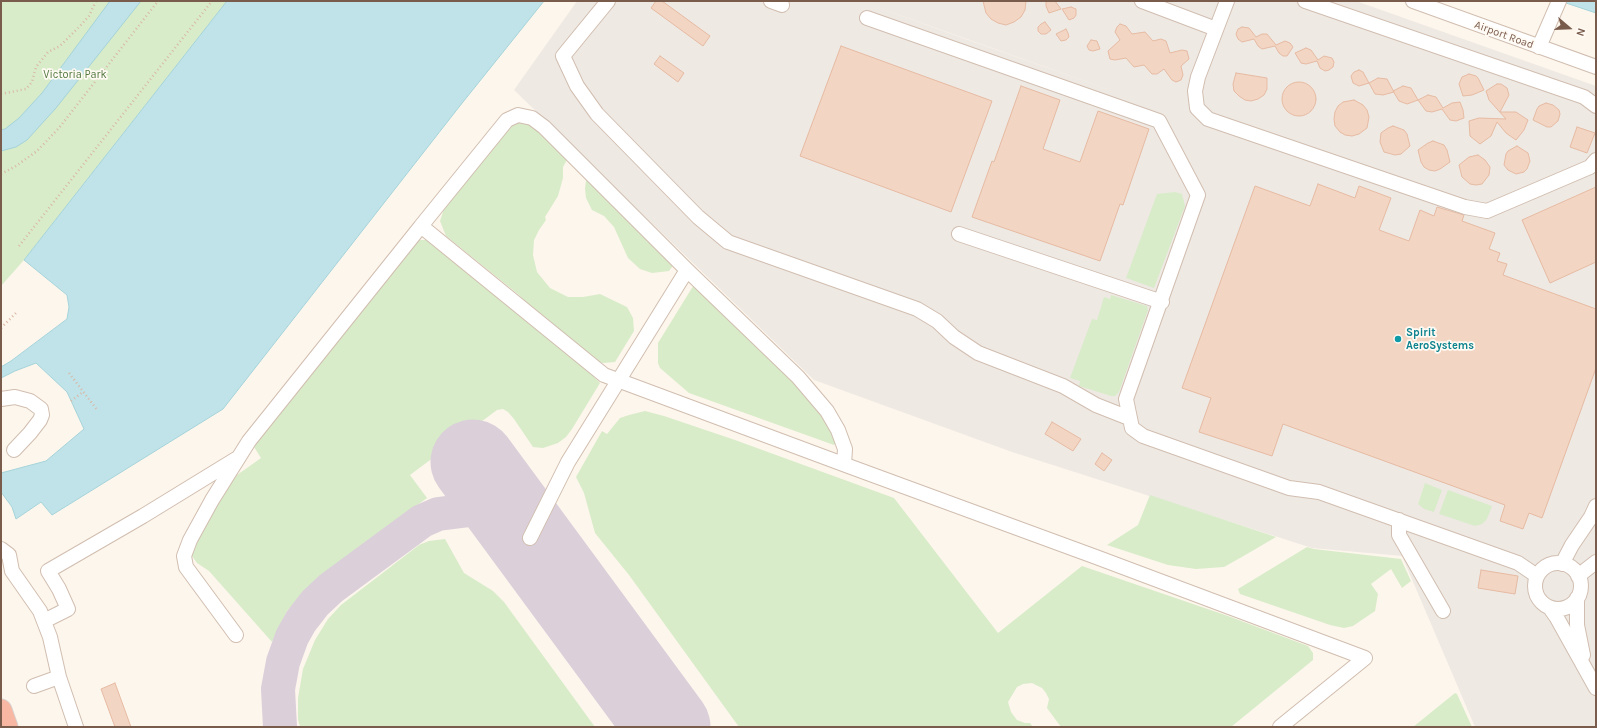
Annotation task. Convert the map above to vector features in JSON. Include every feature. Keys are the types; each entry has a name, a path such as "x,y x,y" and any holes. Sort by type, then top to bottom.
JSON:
{"highway":[{"path":"1,710 7,727"}],"street":[{"path":"608,1 563,56 577,86 597,114 698,217 728,242 917,309 937,320 954,337 978,353 1063,386 1096,405 1129,418"},
{"path":"1142,1 1216,29"},
{"path":"1227,1 1198,77 1195,91 1197,108 1208,118 1465,207 1487,211 1590,167 1596,160"},
{"path":"1305,1 1584,97 1596,106"},
{"name":"Airport Road","path":"1413,1 1596,67"},
{"path":"1539,47 1559,1"},
{"path":"867,18 1159,121 1198,195 1162,302 1126,399 1132,428 1143,436 1289,488 1319,492 1518,563 1537,576"},
{"path":"236,635 186,567 184,556 190,540 237,458 304,371 507,120 518,115 532,118 544,127 686,270 798,378 827,411 838,430 846,449 844,464"},
{"path":"421,226 604,375 1133,570 1365,658 1280,727"},
{"path":"959,234 1162,302"},
{"path":"530,538 568,462 686,270"},
{"path":"1,400 15,397 30,401 41,409 42,415 40,420 14,450"},
{"path":"44,621 68,609 59,589 48,571 237,458"},
{"path":"1562,564 1572,545 1592,517 1596,506"},
{"path":"1399,520 1399,535 1443,611"},
{"path":"1,549 9,555 12,571 40,611 50,637 59,677 76,727"},
{"path":"1578,576 1596,562"},
{"path":"1554,564 1568,566 1578,576 1580,583 1580,591 1577,598 1572,604 1565,608 1558,610 1550,608 1543,604 1538,598 1535,590 1537,576 1542,570 1554,564"},
{"path":"1577,598 1577,626 1586,668"},
{"path":"1550,608 1586,668 1596,688"},
{"path":"34,686 59,677"}],"path":[{"path":"1,94 26,89 32,82 36,67 48,52 60,46 80,26 89,16 96,1"},
{"path":"1,174 16,166 37,151 59,128 158,1"},
{"path":"19,246 212,1"},
{"path":"1,328 17,312"},
{"path":"69,373 98,411"},
{"path":"71,401 83,392"}],"shaded area":[{"path":"577,1 1356,1 1596,86 1596,727 1475,727 1402,556 1312,548 1012,452 814,380 514,90","holes":["863,2 1141,101 960,37"]}],"green space":[{"name":"Victoria Park","path":"1,1 227,1 24,260 1,286"},
{"path":"512,121 534,123 568,158 563,167 563,178 558,196 545,217 546,220 534,240 533,255 537,272 550,288 568,297 583,297 600,294 627,307 633,318 634,331 615,362 603,363 596,361 533,310 519,295 446,236 440,221 444,209"},
{"path":"587,174 675,263 669,271 652,273 640,269 628,258 614,227 604,216 592,210 586,198 585,188"},
{"path":"1175,192 1182,194 1185,206 1154,288 1126,278 1157,194"},
{"path":"417,240 429,240 574,357 600,383 572,429 566,437 558,443 543,448 533,447 508,412 503,409 497,410 410,475 427,498 320,576 287,611 272,642 209,571 197,563 192,556 192,547 230,480 261,458 254,447 261,435"},
{"path":"695,283 803,387 838,440 834,445 689,393 660,368 658,363 658,343"},
{"path":"1111,295 1147,306 1148,310 1119,392 1115,396 1079,386 1080,381 1070,378 1092,319 1097,320 1104,297 1110,299"},
{"path":"645,411 735,440 894,498 998,633 1082,566 1228,616 1308,646 1313,653 1313,660 1231,727 1061,727 1047,708 1049,699 1046,693 1042,688 1032,683 1023,684 1017,687 1008,702 1011,712 1017,720 1030,723 1033,727 739,727 629,575 595,533 584,493 576,477 602,431 607,434 620,418"},
{"path":"1425,483 1442,490 1434,512 1424,509 1418,504"},
{"path":"1448,490 1492,506 1487,519 1482,524 1475,526 1439,514"},
{"path":"1150,495 1276,537 1224,567 1196,569 1168,565 1107,545 1138,525"},
{"path":"445,539 464,573 493,591 504,602 595,727 300,727 298,719 298,698 303,669 315,640 328,619 341,605 419,545 429,541"},
{"path":"1307,547 1401,559 1411,581 1402,588 1391,569 1371,584 1378,594 1375,611 1353,626 1344,628 1330,625 1240,594 1238,589"},
{"path":"1455,693 1457,694 1472,727 1413,727"}],"water":[{"path":"110,1 141,1 56,108 27,140 16,147 1,151 1,130 5,129 19,118 42,93"},
{"path":"227,1 544,1 459,107 223,409 52,515 41,502 16,519 12,507 1,492 1,473 46,461 84,429 67,392 36,363 1,378 1,367 67,319 69,307 67,295 24,260"},
{"path":"1558,1 1596,1 1596,13 1563,2"}],"building":[{"path":"656,1 662,1 710,36 703,46 651,8"},
{"path":"983,1 1026,1 1025,10 1021,17 1006,25 991,19 986,13"},
{"path":"1046,1 1055,1 1061,9 1049,13 1046,6"},
{"path":"1071,7 1076,9 1076,15 1074,18 1069,20 1062,9"},
{"path":"1045,22 1051,30 1046,34 1041,34 1038,31 1038,27"},
{"path":"1120,24 1126,26 1132,34 1145,32 1153,41 1161,39 1166,41 1170,53 1182,50 1187,51 1189,59 1181,66 1183,75 1181,80 1176,82 1172,80 1164,69 1157,74 1152,74 1144,65 1134,67 1126,58 1115,60 1110,59 1108,51 1120,40 1115,32"},
{"path":"1242,27 1249,28 1256,37 1262,34 1267,34 1276,45 1285,41 1290,43 1293,47 1287,56 1283,56 1279,53 1275,46 1262,49 1258,46 1254,39 1242,42 1238,39 1236,34 1238,29"},
{"path":"1066,29 1069,37 1066,40 1061,41 1056,34"},
{"path":"1091,40 1097,41 1100,49 1093,51 1089,50 1087,46"},
{"path":"841,46 992,101 951,212 800,156"},
{"path":"1306,48 1311,50 1318,60 1324,56 1332,58 1334,62 1333,67 1325,71 1320,68 1317,61 1306,64 1301,63 1295,53"},
{"path":"660,56 684,73 678,82 654,64"},
{"path":"1359,70 1363,72 1369,83 1359,86 1353,83 1351,76 1354,72"},
{"path":"1236,73 1267,78 1267,89 1264,95 1251,101 1245,100 1239,96 1234,91 1233,84"},
{"path":"1469,74 1478,78 1484,90 1472,95 1463,96 1459,84 1462,77"},
{"path":"1378,78 1387,79 1394,92 1383,95 1375,94 1369,83"},
{"path":"1302,82 1309,84 1314,89 1316,99 1314,109 1309,114 1296,116 1289,114 1284,109 1282,96 1284,89 1289,84"},
{"path":"1497,84 1501,84 1507,88 1509,95 1500,112 1516,112 1528,120 1524,130 1516,140 1506,133 1497,122 1491,136 1480,144 1470,136 1469,121 1479,118 1506,119 1489,100 1486,91"},
{"path":"1021,86 1060,100 1043,149 1080,162 1098,111 1149,129 1123,205 1120,204 1100,261 972,217 992,161 994,162"},
{"path":"1403,86 1411,88 1418,100 1407,104 1399,101 1393,91"},
{"path":"1428,95 1436,97 1443,108 1452,103 1460,102 1464,118 1456,121 1450,120 1442,109 1432,112 1426,111 1418,100"},
{"path":"1354,100 1363,105 1367,110 1369,117 1367,128 1359,134 1352,136 1345,135 1335,126 1335,112 1338,106 1343,102"},
{"path":"1546,103 1553,105 1559,110 1560,114 1558,121 1551,127 1547,127 1533,120 1539,106"},
{"path":"1393,126 1404,130 1407,134 1410,146 1401,154 1395,155 1384,152 1380,142 1381,133"},
{"path":"1577,127 1595,133 1587,153 1570,147"},
{"path":"1433,141 1444,145 1450,162 1435,171 1424,167 1418,150"},
{"path":"1517,146 1528,153 1530,161 1524,172 1516,174 1508,170 1504,165 1508,151"},
{"path":"1478,155 1485,160 1490,167 1489,175 1482,184 1470,184 1462,177 1459,165 1469,157"},
{"name":"Spirit AeroSystems","path":"1318,184 1355,198 1359,186 1391,198 1379,230 1409,241 1420,210 1434,216 1437,207 1464,215 1462,221 1495,233 1489,249 1500,253 1497,261 1507,264 1503,275 1596,309 1596,368 1542,518 1529,513 1523,529 1500,521 1505,505 1283,424 1272,456 1199,432 1211,398 1182,388 1255,186 1310,206"},
{"path":"1596,187 1596,262 1550,283 1522,220"},
{"path":"1052,422 1081,439 1073,451 1045,434"},
{"path":"1102,453 1112,460 1104,471 1095,464"},
{"path":"1481,570 1518,576 1515,594 1478,588"},
{"path":"115,683 131,727 115,727 101,689"}],"taxiway":[{"path":"280,727 278,689 283,662 292,637 301,621 315,603 331,588 422,521 438,514 470,510 490,514 509,522 530,538"}],"runway":[{"path":"473,462 668,727"}],"place":[{"name":"Spirit AeroSystems","path":"1398,339"}]}
